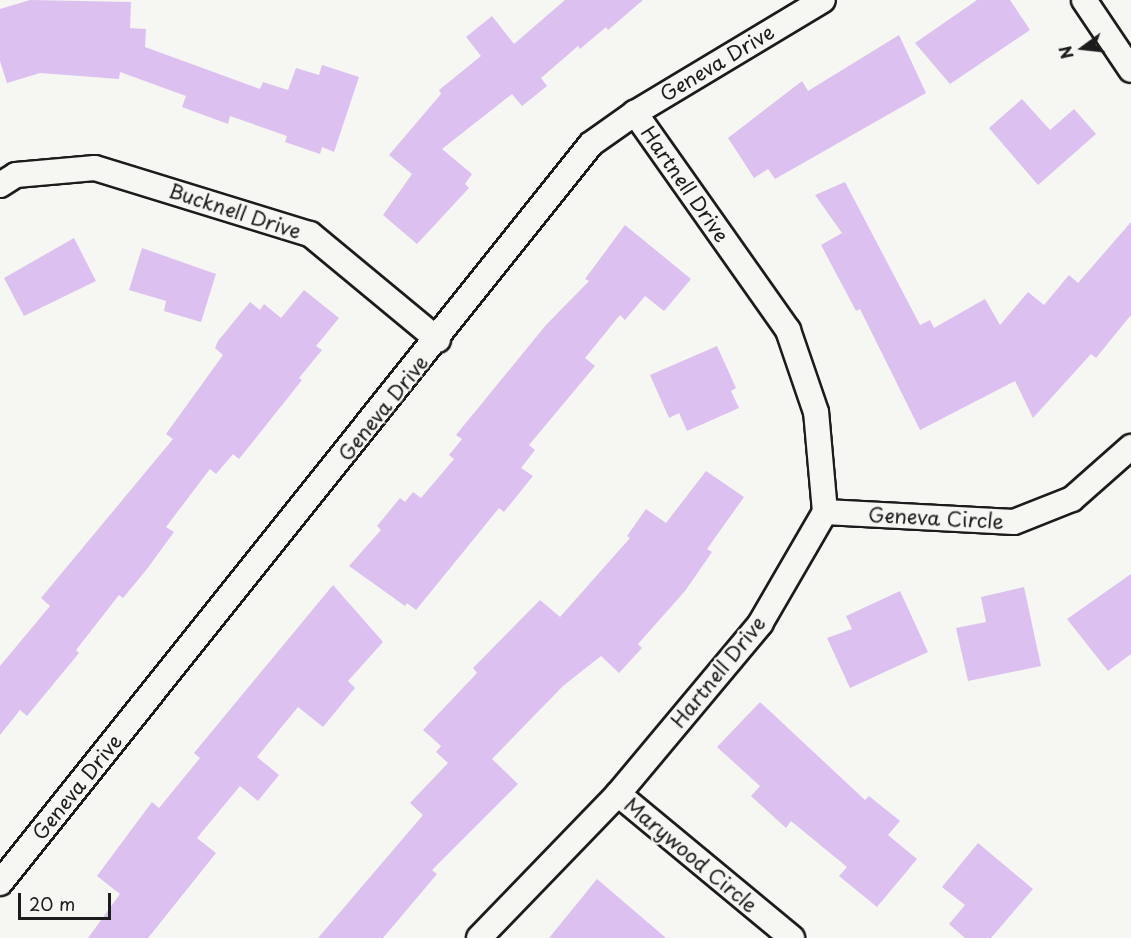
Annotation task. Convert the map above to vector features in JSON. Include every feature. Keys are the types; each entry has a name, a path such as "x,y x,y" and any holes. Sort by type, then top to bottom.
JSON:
{"street":[{"name":"Geneva Drive","path":"0,883 438,340 591,144 635,113 822,0"},
{"path":"1084,0 1131,70"},
{"name":"Hartnell Drive","path":"479,938 618,794 760,624 825,512 816,412 788,330 635,113"},
{"name":"Bucknell Drive","path":"0,185 16,175 95,168 310,234 438,340"},
{"name":"Geneva Circle","path":"825,512 1014,522 1072,499 1131,447"},
{"name":"Marywood Circle","path":"618,794 792,938"}],"building":[{"path":"30,0 131,2 130,28 146,29 145,47 260,89 263,82 288,90 296,68 319,75 322,65 359,77 334,152 322,147 320,154 285,142 287,136 230,116 228,124 182,107 186,96 120,72 119,79 40,73 7,83 0,61 0,9"},
{"path":"565,0 643,0 608,30 606,27 580,49 578,46 541,78 547,86 522,106 512,94 442,149 472,174 465,184 469,188 417,244 383,215 412,174 389,155 441,94 439,90 481,56 466,37 492,16 514,44"},
{"path":"977,0 1010,0 1030,30 950,84 915,43"},
{"path":"899,35 926,93 775,179 768,169 754,178 728,138 802,81 808,91"},
{"path":"1022,99 1050,130 1074,109 1096,134 1038,185 989,128"},
{"path":"845,182 920,325 930,320 934,328 985,299 1000,325 1028,292 1044,305 1069,275 1078,283 1131,222 1131,315 1096,358 1091,354 1033,418 1015,381 920,430 860,309 856,311 821,245 842,233 815,195"},
{"path":"625,225 691,279 664,311 645,296 625,320 620,315 585,358 595,366 529,445 535,450 521,468 533,476 504,512 499,508 416,610 407,603 405,606 349,566 381,530 377,526 400,498 405,502 413,492 421,498 454,459 449,455 462,439 456,435 546,325 589,281 585,279"},
{"path":"74,238 96,281 24,316 4,278"},
{"path":"142,248 216,274 201,322 164,311 166,301 129,290"},
{"path":"304,290 339,318 316,346 322,350 299,378 302,380 239,459 233,454 216,474 210,469 166,527 174,532 147,569 123,598 119,595 76,650 79,653 27,716 20,710 0,735 0,666 50,606 41,598 173,439 166,434 223,355 215,348 218,341 250,302 260,310 264,304 281,318"},
{"path":"717,346 736,388 731,391 739,408 687,431 679,413 669,418 650,375"},
{"path":"706,471 744,497 707,549 712,552 685,591 638,644 642,648 619,673 601,656 563,686 492,759 518,784 432,870 437,874 383,938 318,938 423,815 410,803 448,763 436,752 441,746 423,730 477,673 473,668 540,600 560,617 630,538 627,536 646,509 666,523"},
{"path":"1131,574 1131,654 1108,671 1067,619"},
{"path":"333,585 383,642 348,681 355,688 323,727 298,707 257,757 279,775 258,801 240,786 197,838 216,853 148,938 88,938 120,894 97,876 152,802 159,808 200,758 194,753"},
{"path":"1024,587 1041,666 968,681 956,628 986,622 981,597"},
{"path":"900,591 928,652 850,688 827,638 852,629 846,616"},
{"path":"760,702 865,800 869,796 900,821 888,835 917,859 877,907 839,876 847,867 791,821 786,828 751,796 760,786 717,747"},
{"path":"978,843 1033,889 991,938 965,938 949,924 965,905 942,887"},
{"path":"597,879 666,938 549,938"}]}
